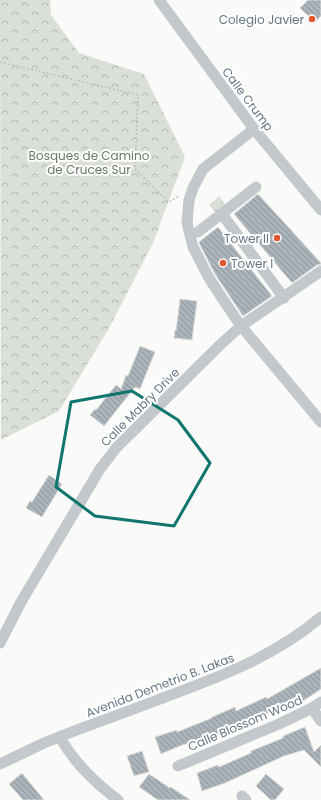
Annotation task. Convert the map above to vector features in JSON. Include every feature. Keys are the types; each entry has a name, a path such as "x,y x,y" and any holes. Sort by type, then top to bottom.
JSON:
{"street":[{"name":"Calle Crump","path":"159,0 254,129 321,210"},
{"path":"254,129 203,169 193,188 189,200 187,223 193,247 209,278 241,326 321,422"},
{"path":"198,232 256,187"},
{"path":"222,214 284,298"},
{"name":"Calle Mabry Drive","path":"0,643 21,602 100,468 117,447 241,326 284,298 321,271"},
{"name":"Avenida Demetrio B. Lakas","path":"0,764 45,743 207,682 255,661 308,628 321,617"},
{"path":"317,705 321,721"},
{"name":"Calle Blossom Wood","path":"178,766 317,705"},
{"path":"60,737 68,752 78,765 94,781 118,800"}],"path":[{"path":"0,62 138,95 135,169 169,202 193,188"}],"highlighted area":[{"path":"132,391 178,420 210,463 174,526 95,516 56,487 71,402"}],"green space":[{"name":"Bosques de Camino de Cruces Sur","path":"0,0 50,0 51,15 79,53 144,74 185,157 153,243 108,330 59,411 1,440"},
{"path":"219,196 228,209 219,216 209,205"}],"building":[{"path":"308,0 321,0 321,16 315,22 300,8"},
{"name":"Tower II","path":"258,194 321,263 292,283 234,214"},
{"name":"Tower I","path":"218,227 272,296 243,316 215,274 199,242"},
{"path":"180,299 197,301 192,340 174,338"},
{"path":"140,346 155,352 140,389 135,387 104,426 90,415 95,409 96,410 116,385 121,389"},
{"path":"49,475 62,484 42,517 26,508 30,501 32,502"},
{"path":"321,668 321,689 303,701 299,695 273,711 242,725 243,728 220,737 218,734 182,745 161,754 155,737 177,730 177,732 235,707 236,711 266,697 267,699"},
{"path":"305,727 314,752 321,745 321,767 304,750 284,756 225,783 202,791 197,773 218,765 219,767"},
{"path":"142,751 149,772 134,776 127,756"},
{"path":"22,773 44,800 23,800 9,784"},
{"path":"149,774 190,800 158,800 139,787"},
{"path":"266,774 284,789 275,800 271,800 256,786"}],"place":[{"name":"Colegio Javier","path":"312,19"},
{"name":"Tower II","path":"277,238"},
{"name":"Tower I","path":"223,263"}]}
